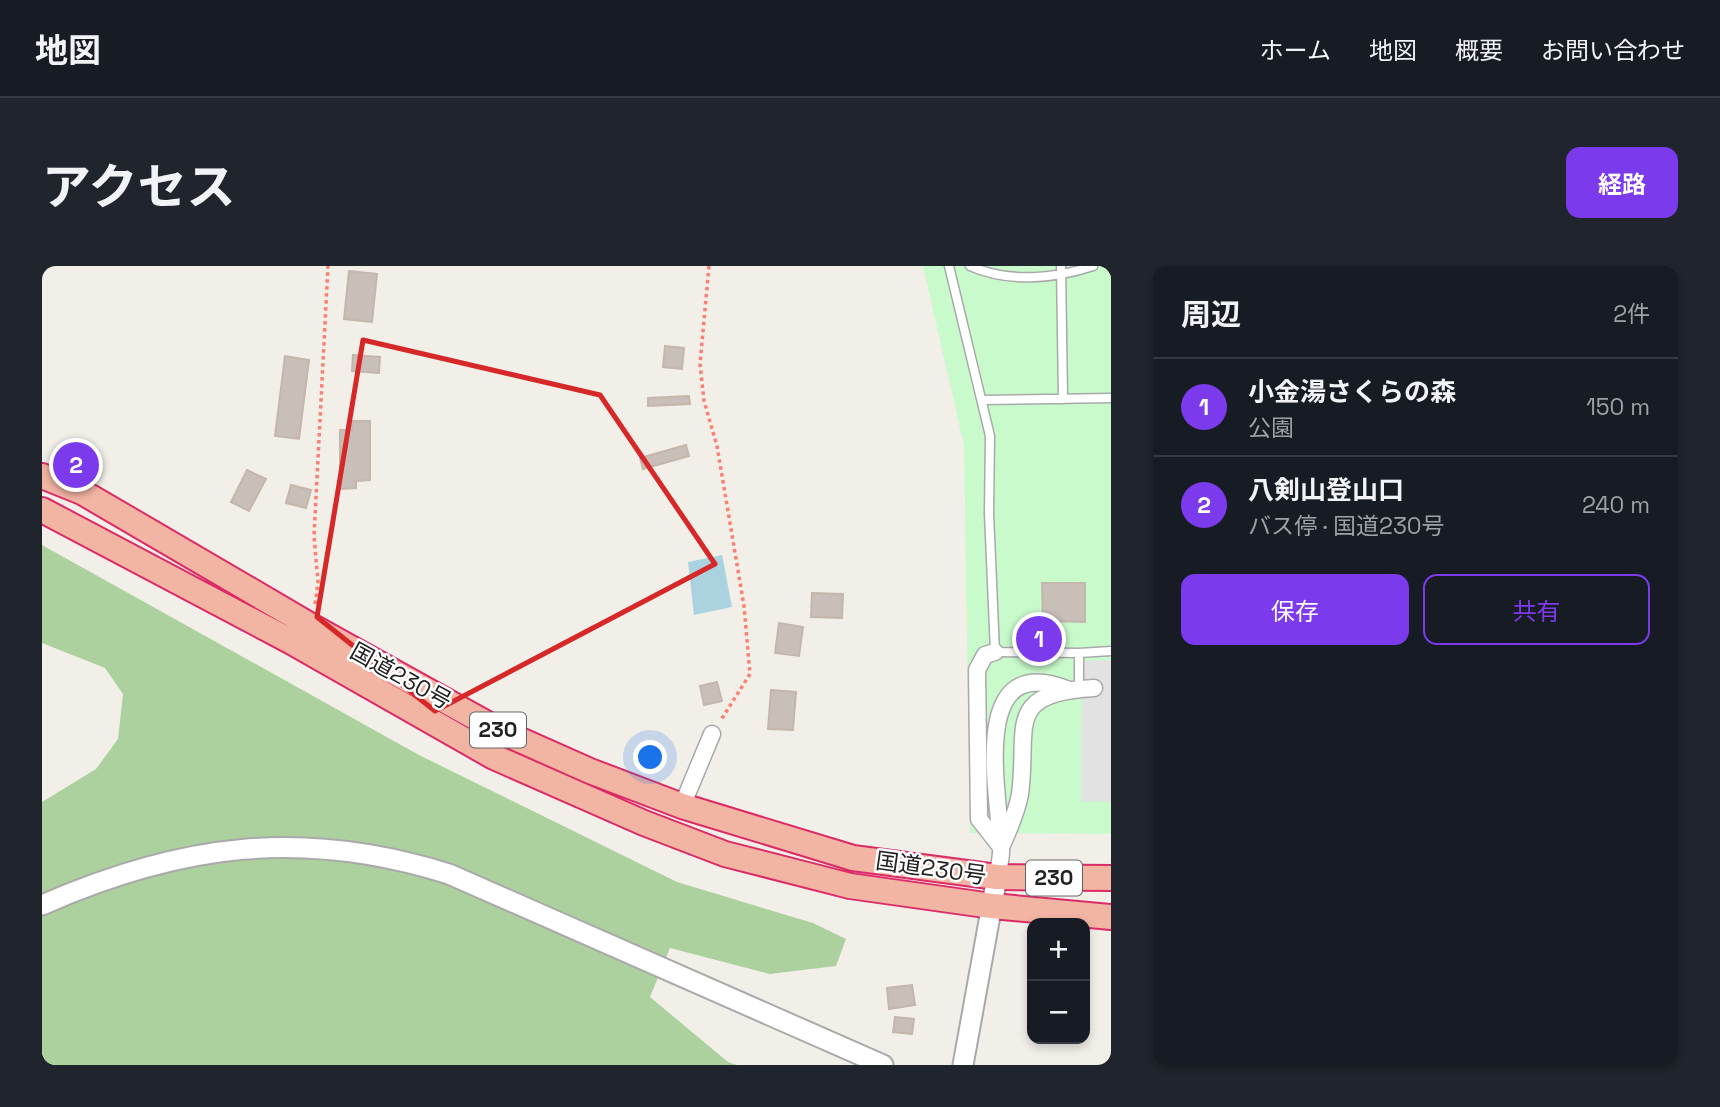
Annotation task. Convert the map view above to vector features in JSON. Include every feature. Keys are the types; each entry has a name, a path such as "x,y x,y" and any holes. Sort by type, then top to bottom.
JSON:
{"highway":[{"name":"国道230号","path":"42,476 82,492 313,627 500,731 590,771 682,806 853,858 997,877 1111,878"},
{"name":"国道230号","path":"42,510 292,642 494,757 644,823 725,855 850,886 992,906 1111,916"}],"street":[{"path":"995,652 985,655 979,661 977,670 979,819 1001,847"},
{"path":"962,1065 1001,847 995,742 999,705 1013,690 1032,682 1081,689"},
{"path":"1001,847 1020,796 1023,721 1035,702 1081,689"},
{"path":"682,806 712,734"},
{"path":"42,905 136,869 237,849 285,845 340,849 406,861 449,874 883,1065"}],"lane":[{"path":"949,266 990,436 989,513 995,652 1111,651"},
{"path":"970,266 1020,278 1093,266"},
{"path":"1061,270 1063,399"},
{"path":"982,400 1111,398"},
{"path":"1079,653 1081,689"}],"path":[{"path":"313,627 318,582 314,536 328,266"},
{"path":"709,266 700,364 704,401 717,446 744,606 750,674 712,734"}],"highlighted area":[{"path":"363,340 600,395 715,564 435,711 317,617"}],"green space":[{"path":"923,266 1111,266 1111,834 970,833 964,446"},
{"path":"42,545 419,755 677,882 813,923 846,939 836,966 770,974 670,948 650,997 728,1062 737,1065 42,1065 42,802 96,769 118,739 123,694 105,668 42,643"}],"shaded area":[{"path":"1111,660 1111,802 1081,801 1082,661"}],"water":[{"path":"722,555 732,607 694,615 688,562"}],"building":[{"path":"349,271 377,274 372,322 344,319"},
{"path":"665,346 684,348 682,369 663,367"},
{"path":"353,355 380,357 379,373 352,371"},
{"path":"285,356 309,360 299,439 275,436"},
{"path":"689,396 690,404 648,406 648,398"},
{"path":"352,421 370,421 370,480 356,481 356,488 340,489 340,430 352,430"},
{"path":"686,445 689,456 643,469 640,458"},
{"path":"247,470 266,479 249,511 231,502"},
{"path":"291,485 311,490 306,508 286,503"},
{"path":"1042,583 1085,583 1085,622 1043,621"},
{"path":"812,593 843,594 842,618 811,617"},
{"path":"779,623 803,627 799,656 775,653"},
{"path":"717,682 722,701 704,705 700,686"},
{"path":"771,690 796,692 793,730 768,729"},
{"path":"912,985 915,1005 889,1009 887,988"},
{"path":"895,1017 914,1019 912,1034 893,1032"}],"place":[{"name":"八剣山登山口","path":"76,465"},
{"name":"小金湯さくらの森","path":"1039,639"}]}
